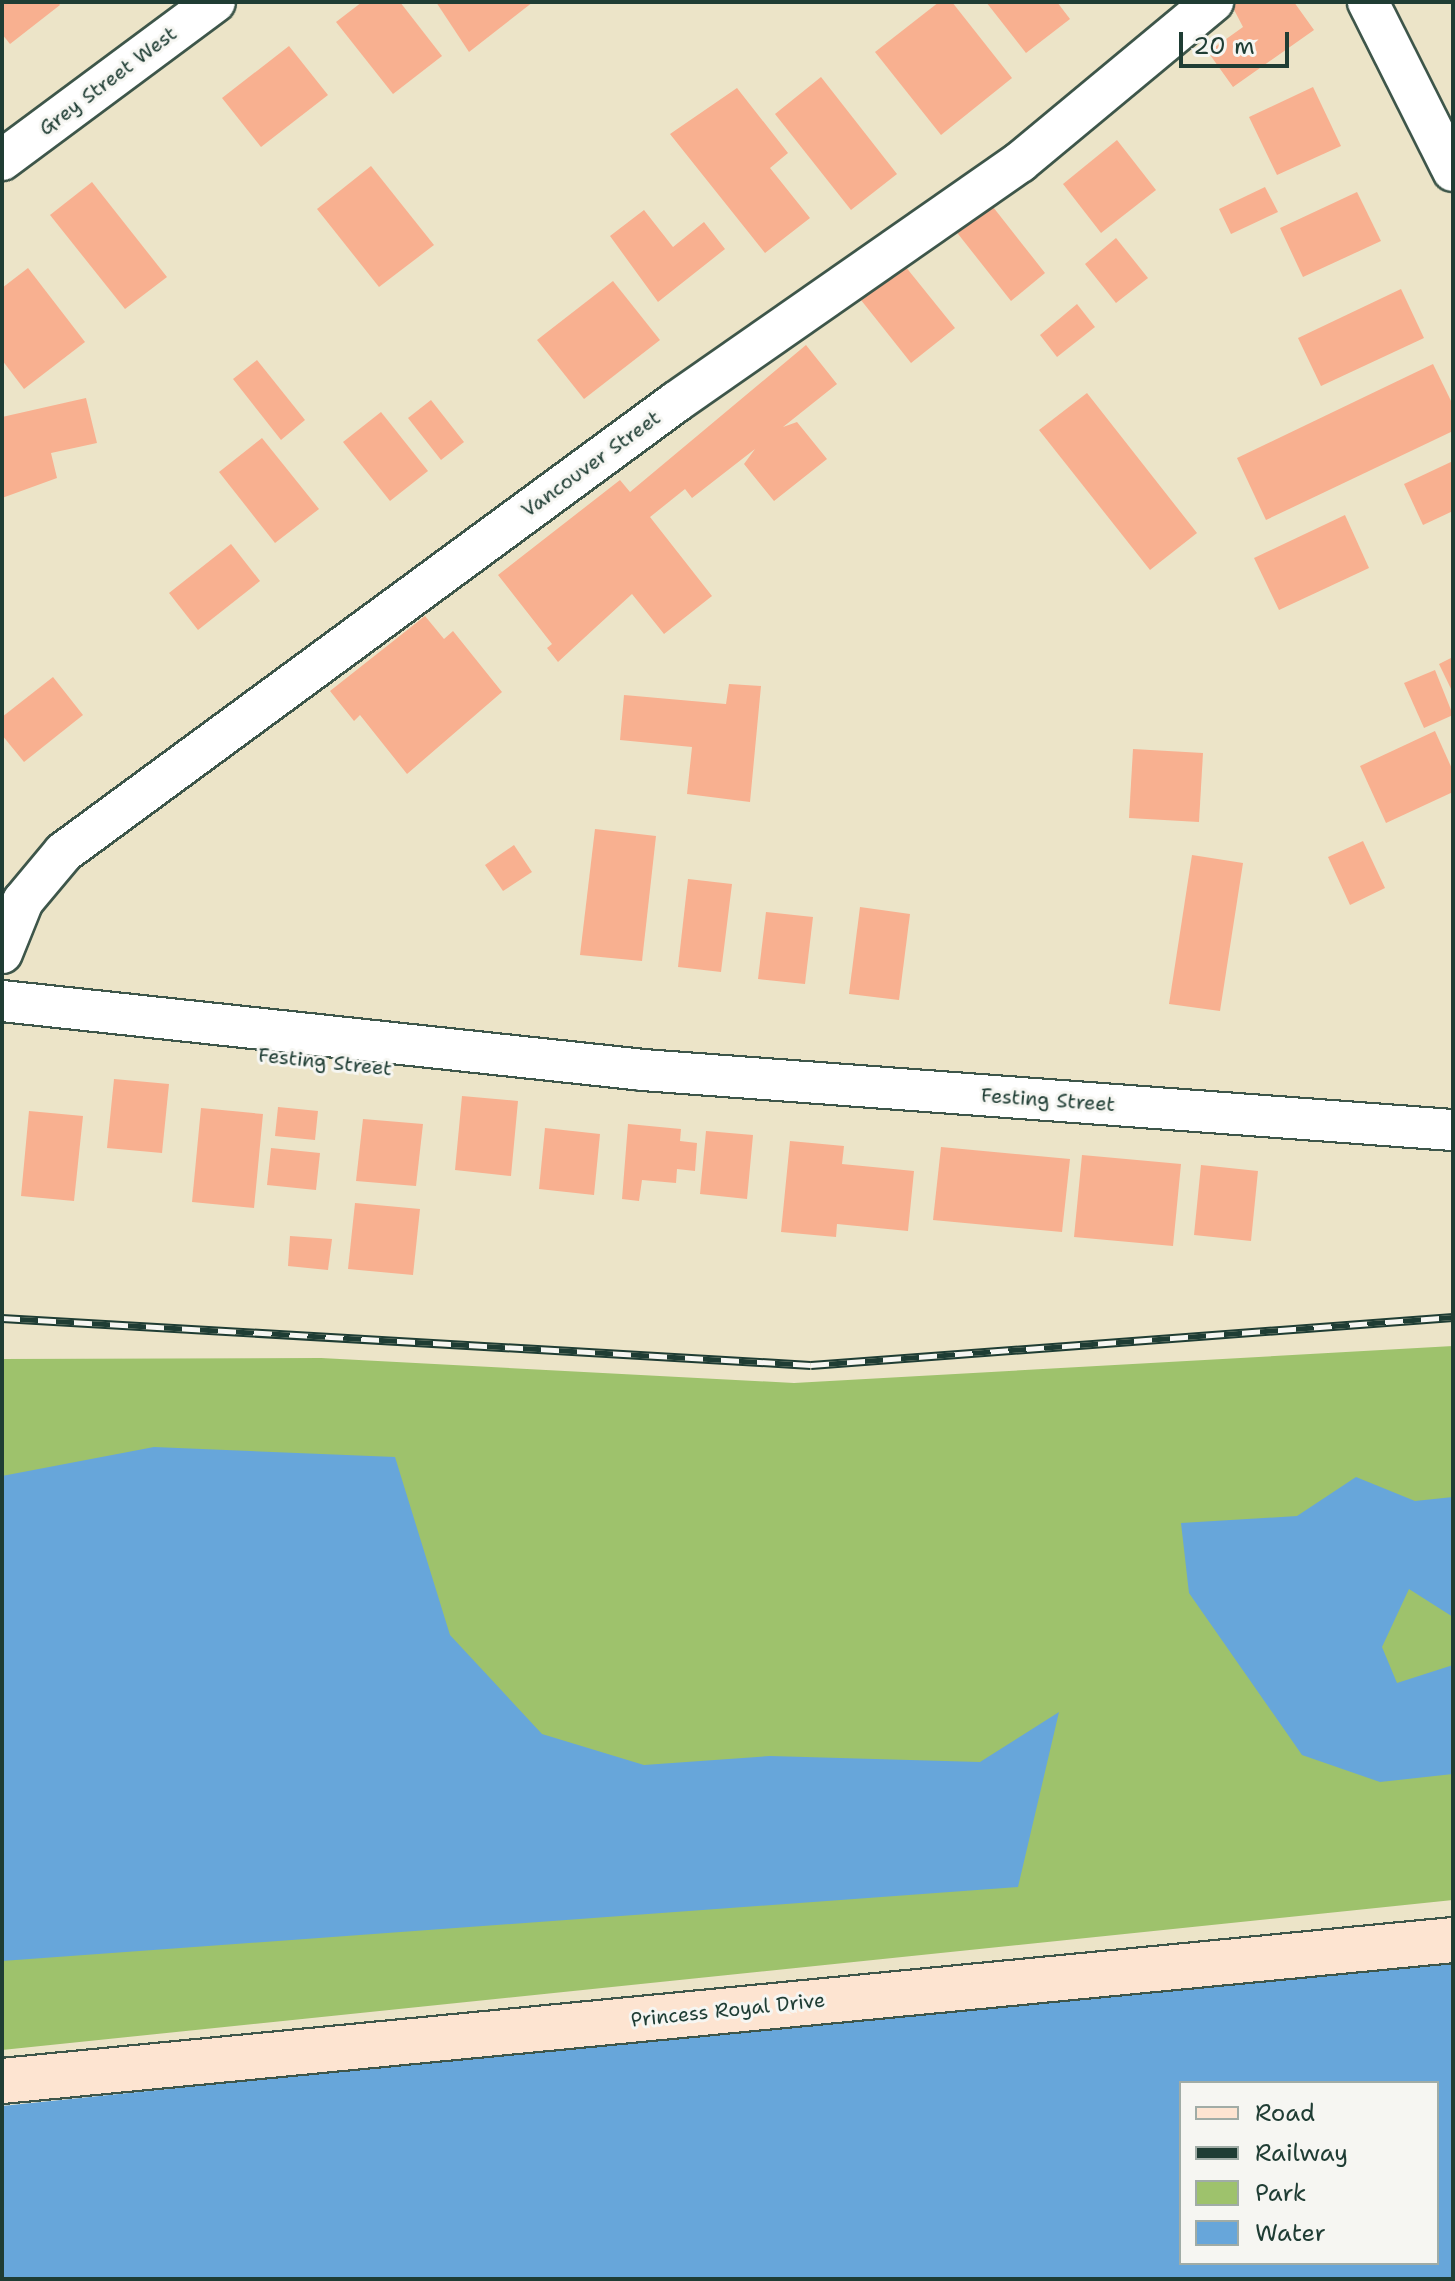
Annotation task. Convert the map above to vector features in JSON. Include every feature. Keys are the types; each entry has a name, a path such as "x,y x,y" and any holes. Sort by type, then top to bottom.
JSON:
{"main road":[{"name":"Princess Royal Drive","path":"2,2081 1453,1940"}],"street":[{"name":"Grey Street West","path":"2,160 215,2"},
{"name":"Vancouver Street","path":"2,953 23,901 64,852 676,402 1020,162 1213,2"},
{"path":"1368,2 1453,171"},
{"name":"Festing Street","path":"2,1001 643,1070 1453,1130"},
{"name":"Festing Street","path":"2,1027 599,1091 643,1070"}],"green space":[{"path":"1453,1346 1453,1900 2,2050 2,1359 321,1358 794,1383"}],"water":[{"path":"154,1447 395,1457 450,1635 542,1734 644,1765 770,1756 980,1762 1059,1712 1018,1887 2,1961 2,1476"},
{"path":"1356,1477 1415,1501 1453,1497 1453,1617 1409,1589 1382,1647 1397,1683 1453,1665 1453,1774 1380,1782 1302,1755 1189,1593 1181,1523 1297,1516"},
{"path":"1453,1958 1453,2279 2,2279 2,2106"}],"building":[{"path":"2,2 58,2 60,5 10,44 2,34"},
{"path":"362,2 400,2 442,56 393,94 336,22"},
{"path":"436,2 533,2 469,52"},
{"path":"939,2 952,2 1012,78 941,135 875,52"},
{"path":"986,2 1057,2 1070,19 1026,53"},
{"path":"1230,2 1294,2 1314,30 1233,87 1208,52 1243,27"},
{"path":"289,46 328,95 261,147 222,98"},
{"path":"821,77 897,174 851,210 775,114"},
{"path":"1313,87 1341,146 1277,175 1249,117"},
{"path":"737,88 788,153 770,168 810,218 765,253 670,134"},
{"path":"1117,140 1156,190 1101,233 1063,184"},
{"path":"371,166 434,245 379,287 317,209"},
{"path":"92,182 167,277 125,309 50,215"},
{"path":"1265,187 1278,212 1231,234 1219,209"},
{"path":"1357,192 1381,241 1303,277 1280,228"},
{"path":"986,198 1045,273 1011,301 951,225"},
{"path":"644,210 673,247 704,222 725,249 658,302 610,236"},
{"path":"1116,238 1148,278 1116,303 1085,264"},
{"path":"905,266 955,328 911,363 861,300"},
{"path":"28,268 85,342 24,389 2,360 2,288"},
{"path":"613,281 660,340 584,399 537,340"},
{"path":"1401,289 1424,338 1321,386 1298,338"},
{"path":"1077,304 1095,327 1057,357 1040,335"},
{"path":"806,345 837,384 783,427 797,422 827,459 774,501 744,464 755,449 692,498 685,489 650,517 712,596 664,634 632,594 558,662 547,648 552,644 498,575 620,480 630,492"},
{"path":"257,360 305,420 281,440 233,379"},
{"path":"1433,364 1453,405 1453,431 1266,520 1237,458"},
{"path":"1087,393 1197,533 1150,570 1039,430"},
{"path":"86,398 97,443 51,453 57,478 2,498 2,417"},
{"path":"431,400 464,442 441,460 408,418"},
{"path":"381,412 428,471 390,501 343,442"},
{"path":"262,438 319,509 275,543 219,472"},
{"path":"1453,461 1453,511 1423,525 1404,484"},
{"path":"1345,515 1369,568 1279,610 1254,558"},
{"path":"231,544 260,581 198,630 169,593"},
{"path":"425,616 444,639 453,631 502,692 407,774 360,715 354,721 330,691"},
{"path":"1453,657 1453,693 1439,664"},
{"path":"1435,670 1453,715 1424,728 1404,683"},
{"path":"53,677 83,715 24,762 2,735 2,717"},
{"path":"729,684 761,686 750,802 687,794 692,747 620,740 624,695 726,704"},
{"path":"1435,731 1453,771 1453,792 1386,823 1360,766"},
{"path":"1133,749 1203,753 1199,822 1129,818"},
{"path":"595,829 656,836 642,961 580,955"},
{"path":"1363,841 1385,888 1350,905 1328,857"},
{"path":"514,845 532,872 503,891 485,865"},
{"path":"1192,855 1243,863 1220,1011 1169,1004"},
{"path":"688,879 732,884 721,972 678,967"},
{"path":"860,907 910,914 899,1000 849,994"},
{"path":"766,912 813,917 805,984 758,979"},
{"path":"114,1079 169,1084 162,1153 107,1148"},
{"path":"462,1096 518,1101 511,1176 455,1170"},
{"path":"278,1107 318,1111 315,1140 275,1136"},
{"path":"201,1108 263,1114 254,1208 192,1202"},
{"path":"29,1111 83,1116 74,1201 21,1196"},
{"path":"363,1119 423,1124 416,1186 356,1181"},
{"path":"628,1124 681,1129 680,1141 697,1143 695,1171 677,1169 676,1183 642,1180 639,1201 622,1199"},
{"path":"545,1128 600,1134 594,1195 539,1189"},
{"path":"706,1131 753,1135 747,1199 700,1194"},
{"path":"790,1141 844,1146 842,1164 914,1171 908,1231 837,1224 836,1237 781,1232"},
{"path":"941,1147 1070,1159 1062,1232 933,1220"},
{"path":"271,1148 320,1153 316,1190 267,1185"},
{"path":"1082,1155 1181,1164 1173,1246 1074,1237"},
{"path":"1201,1165 1258,1171 1251,1241 1194,1235"},
{"path":"355,1203 420,1209 413,1275 348,1269"},
{"path":"290,1236 332,1239 328,1270 288,1266"}],"railway":[{"path":"2,1318 811,1365 1453,1317"}]}
